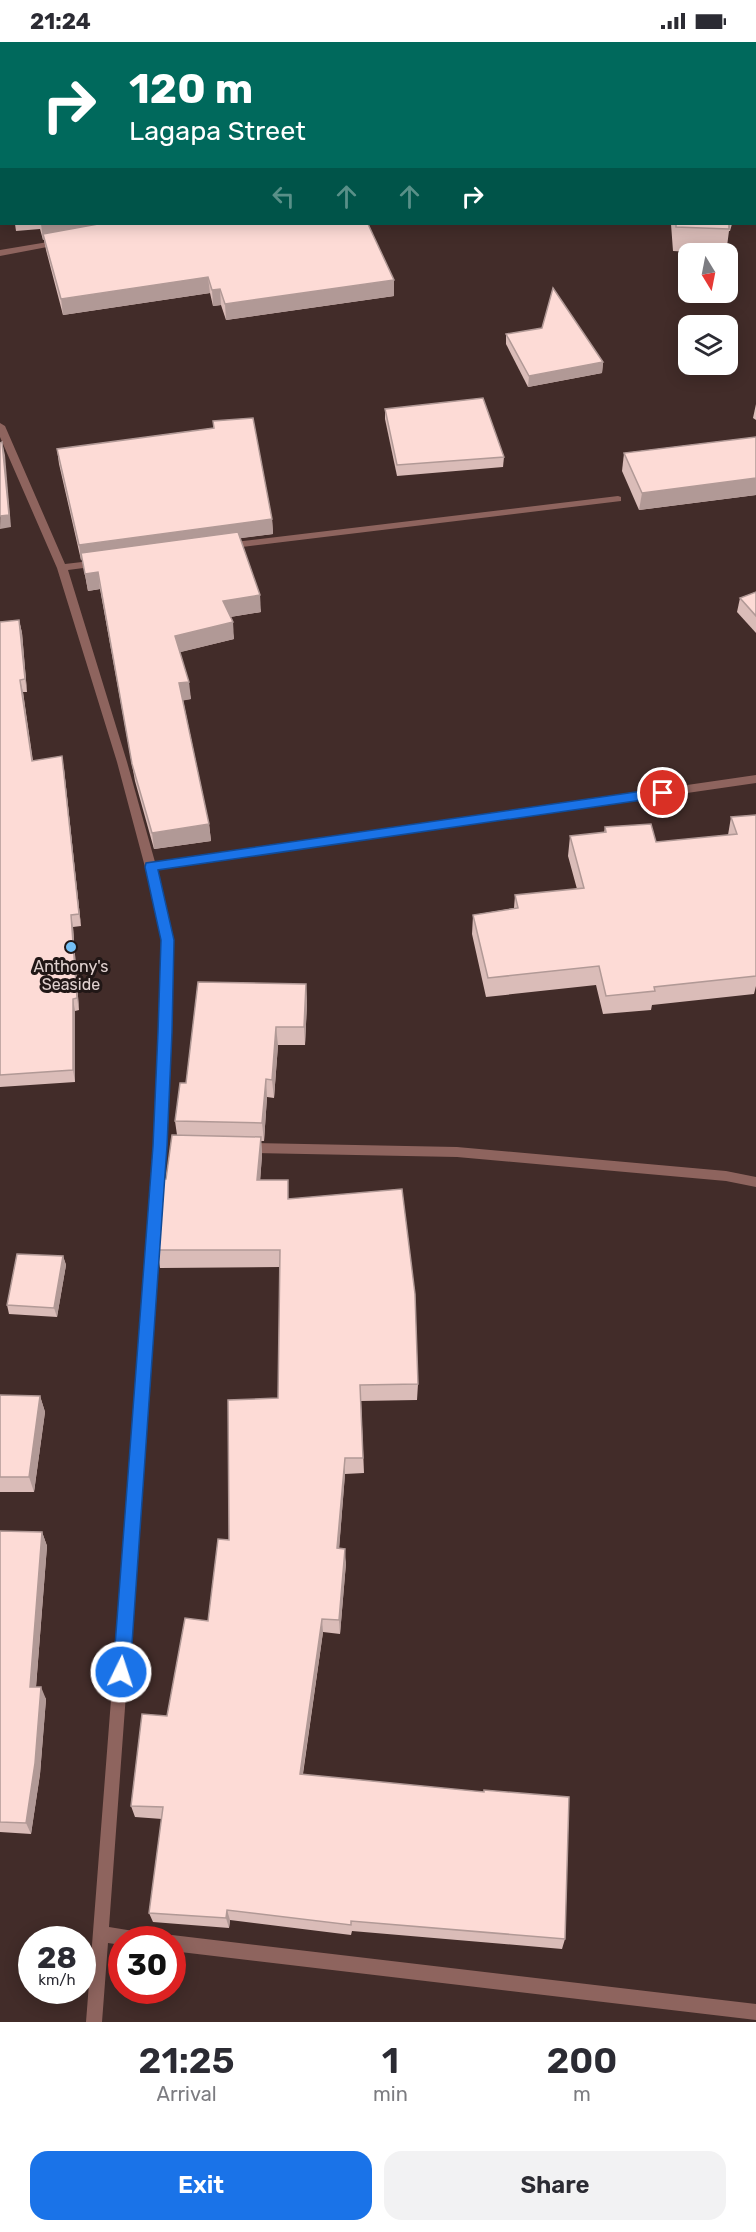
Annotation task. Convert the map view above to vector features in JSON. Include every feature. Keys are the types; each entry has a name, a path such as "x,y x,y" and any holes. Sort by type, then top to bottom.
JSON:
{"street":[{"path":"0,253 69,240"},
{"path":"0,426 62,568 151,867 168,940 166,1146 94,2022"},
{"path":"213,547 618,499"},
{"path":"62,568 109,561"},
{"path":"151,867 756,779"},
{"path":"231,1148 458,1152 726,1176 756,1182"},
{"path":"102,1934 108,1935"},
{"path":"186,1945 756,2012"}],"building":[{"path":"92,225 368,225 394,280 225,304 220,289 212,290 208,277 61,299 43,234"},
{"path":"676,225 729,225 729,229 676,227"},
{"path":"553,288 603,362 529,376 506,334 542,328"},
{"path":"483,398 504,457 397,465 385,409"},
{"path":"253,418 272,519 79,545 57,449 214,428 213,421"},
{"path":"756,437 756,478 642,493 624,453"},
{"path":"2,442 9,515 0,516 0,443"},
{"path":"238,532 260,595 223,601 233,622 175,636 189,682 179,683 209,824 152,833 132,764 98,572 85,574 81,553"},
{"path":"756,592 756,616 740,598"},
{"path":"19,620 25,679 20,680 32,761 62,756 79,914 71,915 77,998 73,999 73,1070 0,1075 0,622"},
{"path":"756,815 756,976 654,987 655,991 606,996 599,966 488,978 473,915 518,908 515,895 584,888 570,836 606,832 605,827 651,824 656,842 737,834 731,817"},
{"path":"198,982 306,984 304,1027 276,1027 272,1080 266,1079 262,1123 175,1121 180,1083 186,1083"},
{"path":"172,1135 261,1137 257,1180 288,1180 288,1199 402,1189 415,1294 418,1384 360,1385 363,1458 345,1458 337,1548 345,1549 339,1620 322,1619 300,1774 484,1792 484,1790 569,1797 565,1939 351,1921 351,1925 227,1910 226,1918 149,1913 163,1807 131,1806 142,1714 167,1716 185,1618 208,1621 218,1539 229,1540 228,1400 278,1398 280,1250 157,1250 162,1179 166,1179"},
{"path":"17,1254 63,1256 54,1308 7,1305"},
{"path":"0,1395 40,1396 29,1477 0,1477"},
{"path":"0,1531 42,1532 30,1687 41,1687 35,1763 26,1823 0,1822"}],"place":[{"name":"Anthony's Seaside","path":"71,947"}],"route":[{"path":"121,1672 160,1146 165,1032 168,940 151,867 663,793"}]}
